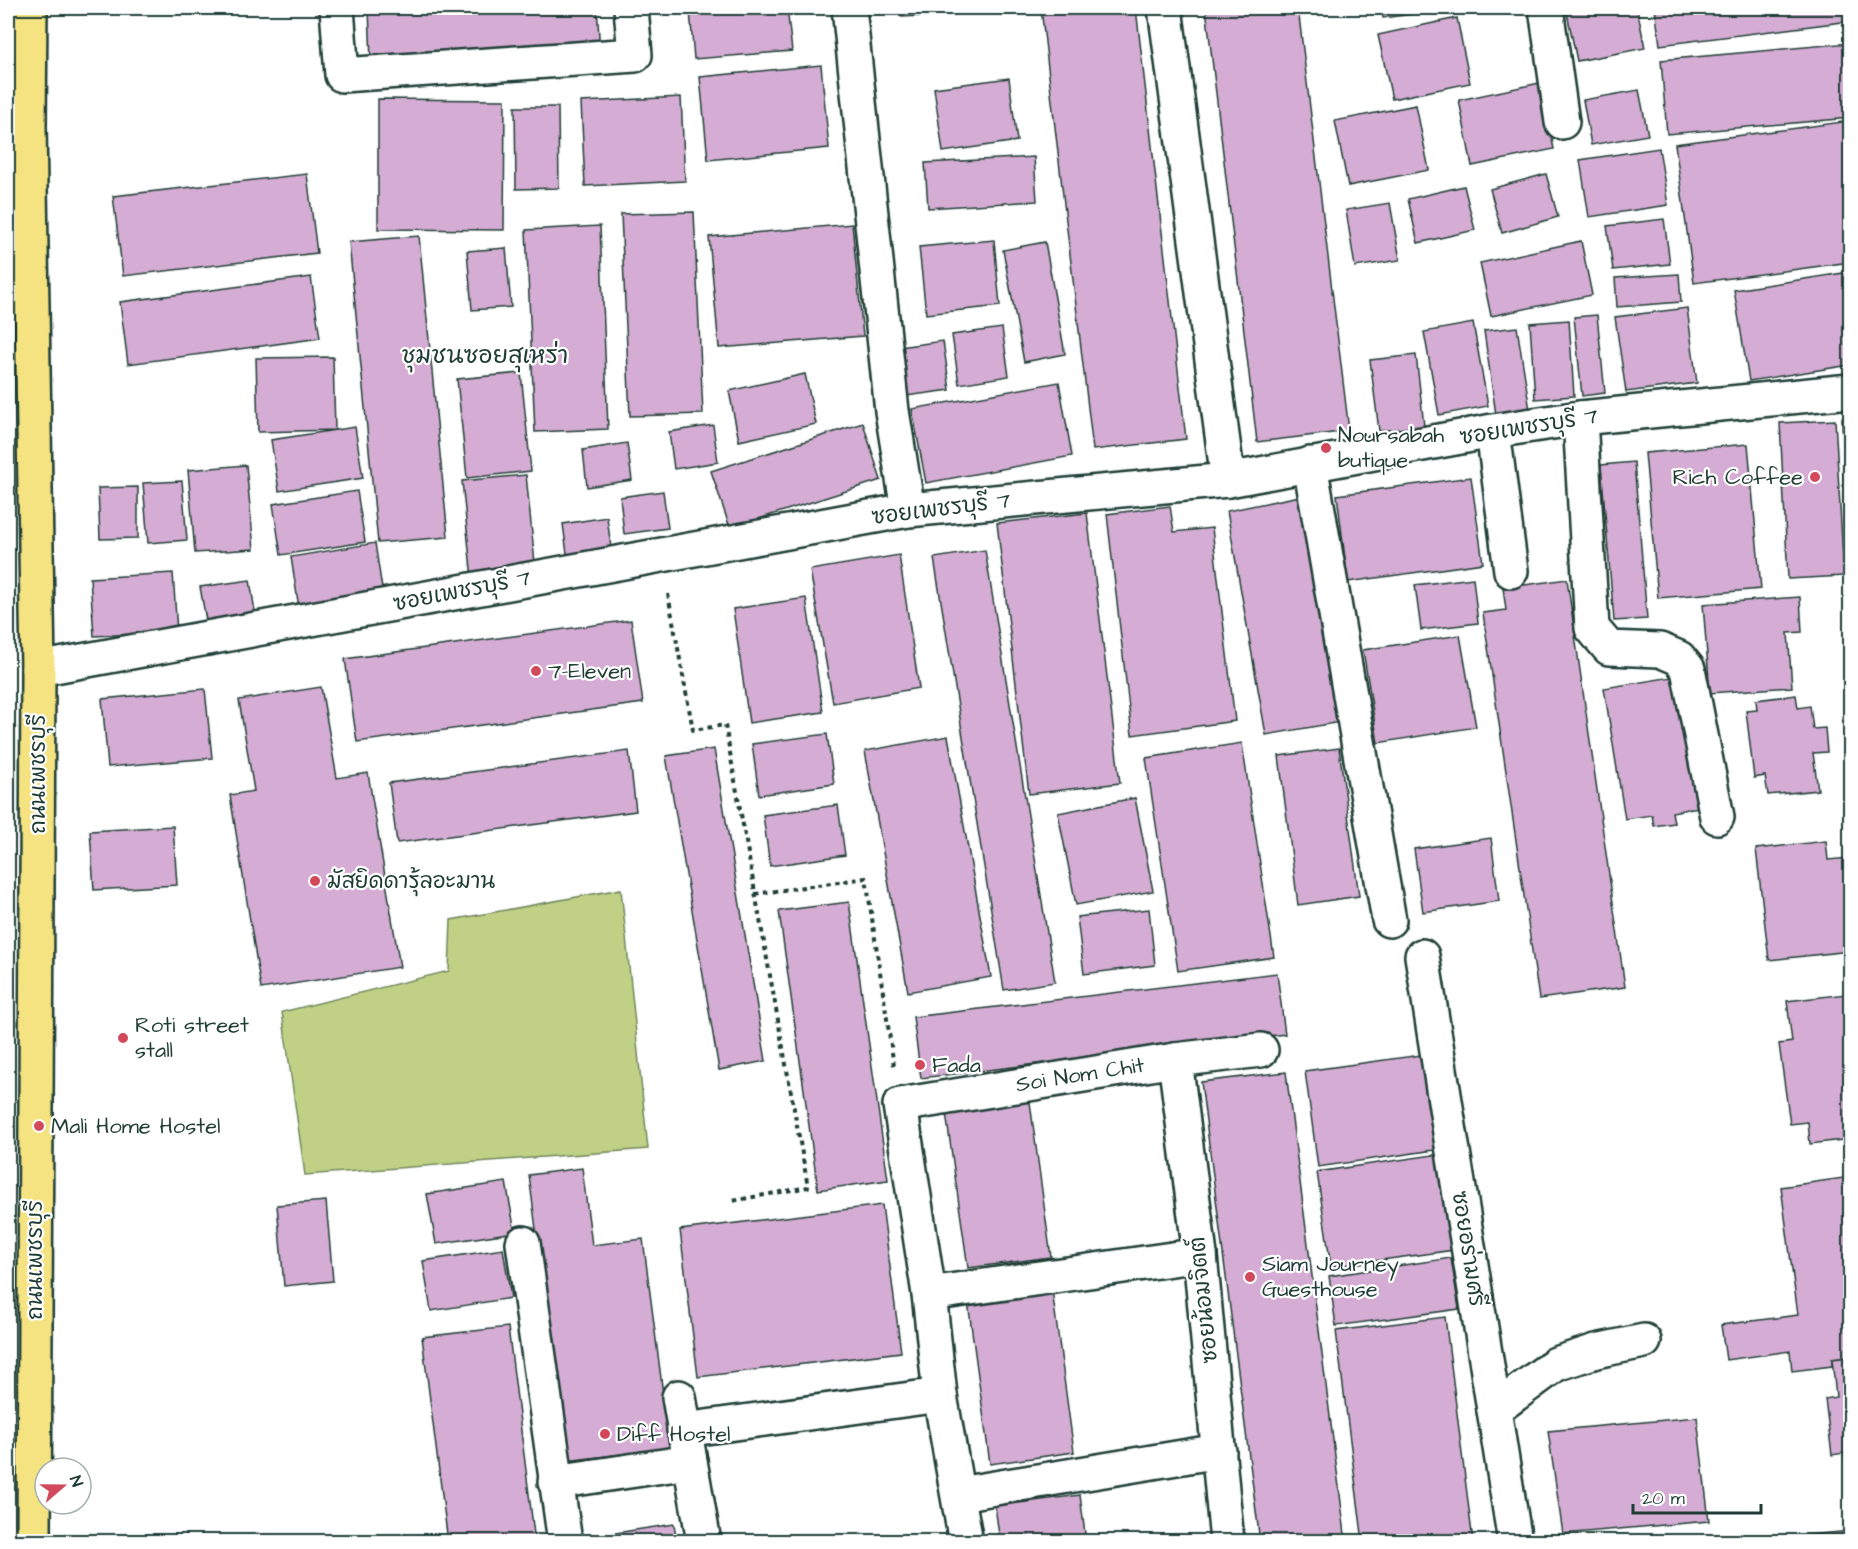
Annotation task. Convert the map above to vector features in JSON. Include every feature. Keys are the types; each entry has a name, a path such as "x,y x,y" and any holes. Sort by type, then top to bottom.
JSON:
{"main road":[{"name":"ถนนเพชรบุรี","path":"30,8 29,126 38,669 34,1542"}],"street":[{"path":"337,8 342,75 635,55 631,8"},
{"path":"849,8 892,411 908,510"},
{"path":"1165,8 1228,480"},
{"path":"1546,8 1562,122"},
{"name":"ซอยเพชรบุรี 7","path":"38,669 908,510 1228,480 1493,431 1580,418 1851,391"},
{"path":"1580,418 1592,628 1609,648 1660,650 1679,658 1688,669 1717,818"},
{"path":"1493,431 1511,571"},
{"path":"1310,464 1389,920"},
{"name":"ซอยอร่ามศรี","path":"1422,956 1515,1542"},
{"name":"Soi Nom Chit","path":"900,1105 1175,1060 1262,1050"},
{"name":"ซอยน้อมจิตต์","path":"1175,1060 1200,1255 1227,1542"},
{"path":"900,1105 928,1294 940,1395 966,1542"},
{"path":"523,1243 565,1542"},
{"path":"928,1294 1200,1255"},
{"path":"1494,1410 1556,1364 1596,1351 1644,1341"},
{"path":"684,1430 940,1395"},
{"path":"679,1397 704,1542"},
{"path":"958,1494 1219,1451"},
{"path":"555,1482 690,1462"}],"path":[{"path":"661,554 693,730 725,724 808,1187 732,1201"},
{"path":"755,894 866,878 900,1105"}],"green space":[{"path":"621,889 648,1149 305,1175 282,1012 449,971 451,920"}],"building":[{"path":"369,8 597,8 600,50 371,62"},
{"path":"726,8 787,8 792,51 694,59 690,11"},
{"path":"901,8 964,8 964,14 902,17"},
{"path":"1041,8 1136,8 1186,439 1093,450"},
{"path":"1206,8 1298,8 1349,431 1257,442"},
{"path":"1382,8 1427,8 1428,12 1383,18"},
{"path":"1439,8 1478,8 1440,13"},
{"path":"1566,8 1637,8 1645,48 1577,61"},
{"path":"1655,8 1850,8 1850,21 1660,45"},
{"path":"1457,18 1470,83 1392,99 1378,35"},
{"path":"1850,43 1850,118 1667,134 1661,60"},
{"path":"821,65 829,148 708,160 700,77"},
{"path":"1009,78 1017,141 943,152 934,88"},
{"path":"1540,83 1554,149 1472,166 1459,100"},
{"path":"1639,90 1648,135 1591,145 1583,100"},
{"path":"681,97 685,181 585,186 581,102"},
{"path":"378,99 505,100 504,230 378,229"},
{"path":"1416,105 1429,170 1348,186 1335,121"},
{"path":"515,107 558,107 559,188 516,189"},
{"path":"1850,121 1850,262 1694,283 1675,144"},
{"path":"1659,148 1668,205 1589,217 1580,160"},
{"path":"1034,157 1037,201 928,208 925,163"},
{"path":"307,174 317,253 123,276 113,196"},
{"path":"1546,174 1558,217 1502,233 1490,189"},
{"path":"1464,186 1475,230 1418,243 1408,199"},
{"path":"1390,203 1400,260 1355,267 1346,210"},
{"path":"694,212 703,414 630,416 621,214"},
{"path":"1664,219 1670,264 1613,270 1607,226"},
{"path":"852,224 863,336 719,348 709,237"},
{"path":"600,226 608,429 535,432 526,230"},
{"path":"419,236 448,537 378,543 349,242"},
{"path":"994,240 1000,306 926,314 919,247"},
{"path":"1581,241 1592,295 1491,316 1480,263"},
{"path":"1045,242 1065,354 1024,362 1003,250"},
{"path":"506,248 511,307 472,310 467,251"},
{"path":"1850,272 1850,365 1749,381 1734,290"},
{"path":"1679,274 1681,302 1617,307 1615,278"},
{"path":"311,277 320,338 128,364 120,302"},
{"path":"1687,308 1697,383 1626,392 1615,317"},
{"path":"1597,315 1605,393 1582,396 1574,317"},
{"path":"1569,320 1574,396 1535,399 1530,323"},
{"path":"1473,323 1488,406 1439,415 1424,332"},
{"path":"1517,327 1530,410 1496,415 1484,331"},
{"path":"1002,328 1009,376 959,384 952,335"},
{"path":"943,341 950,390 899,397 892,348"},
{"path":"1416,355 1424,426 1379,431 1370,360"},
{"path":"333,357 335,430 258,432 256,358"},
{"path":"521,373 531,471 467,478 457,379"},
{"path":"805,374 816,424 739,441 729,391"},
{"path":"1059,382 1072,456 926,483 912,409"},
{"path":"1842,418 1850,418 1850,562 1846,562"},
{"path":"1835,420 1844,576 1788,579 1780,423"},
{"path":"863,423 881,480 730,528 711,471"},
{"path":"713,425 718,462 674,469 669,432"},
{"path":"355,427 363,478 279,491 271,440"},
{"path":"627,443 632,480 587,487 583,450"},
{"path":"1748,444 1761,589 1658,598 1645,453"},
{"path":"1634,462 1647,619 1614,621 1601,465"},
{"path":"246,465 254,549 195,553 188,470"},
{"path":"526,475 536,573 472,579 462,481"},
{"path":"1471,477 1483,563 1348,582 1337,495"},
{"path":"182,481 187,540 148,543 143,483"},
{"path":"138,487 138,538 100,539 98,488"},
{"path":"357,491 365,542 281,555 273,504"},
{"path":"663,491 668,528 624,534 620,497"},
{"path":"1300,496 1341,722 1266,735 1227,511"},
{"path":"1170,506 1174,532 1212,528 1235,721 1132,735 1107,514"},
{"path":"1087,513 1120,783 1029,794 997,523"},
{"path":"607,517 612,555 568,561 563,524"},
{"path":"375,543 383,595 299,608 291,557"},
{"path":"985,550 1055,982 1004,990 934,558"},
{"path":"899,555 919,688 833,703 810,570"},
{"path":"173,573 177,632 94,636 90,578"},
{"path":"1473,578 1478,623 1421,630 1415,585"},
{"path":"1567,579 1625,987 1539,999 1483,613 1506,610 1503,588"},
{"path":"250,580 256,618 207,626 200,587"},
{"path":"1800,597 1802,632 1788,633 1792,687 1710,693 1703,604"},
{"path":"806,598 823,712 749,723 733,609"},
{"path":"631,620 643,703 357,742 345,659"},
{"path":"1460,635 1476,727 1378,743 1363,650"},
{"path":"1678,676 1699,807 1672,812 1674,823 1654,826 1652,815 1625,819 1604,688"},
{"name":"มัสยิดดารุ้ลอะมาน","path":"321,687 337,778 368,773 400,967 261,989 230,795 254,791 239,700"},
{"path":"205,689 212,758 108,767 102,699"},
{"path":"1796,695 1798,708 1810,706 1813,729 1825,728 1827,752 1813,753 1818,790 1768,795 1765,776 1754,778 1746,711 1757,710 1756,700"},
{"path":"827,734 834,784 759,795 752,744"},
{"path":"948,736 991,977 908,992 865,751"},
{"path":"1242,743 1274,957 1178,971 1146,758"},
{"path":"1339,748 1359,896 1298,905 1279,756"},
{"path":"714,749 766,1061 719,1070 666,756"},
{"path":"629,751 636,811 397,843 389,783"},
{"path":"1135,798 1153,891 1076,905 1058,813"},
{"path":"838,805 845,855 770,866 763,815"},
{"path":"173,826 177,885 94,890 90,831"},
{"path":"1491,838 1499,901 1423,912 1414,849"},
{"path":"1826,841 1828,860 1849,858 1850,951 1769,960 1756,849"},
{"path":"849,902 888,1180 818,1190 779,911"},
{"path":"1149,909 1155,965 1084,974 1077,917"},
{"path":"1277,973 1285,1034 921,1078 913,1017"},
{"path":"1846,994 1850,1030 1850,1139 1810,1144 1808,1122 1790,1124 1779,1044 1792,1042 1787,1001"},
{"path":"1428,1054 1441,1149 1318,1167 1305,1071"},
{"path":"1286,1072 1346,1542 1260,1542 1201,1082"},
{"path":"1029,1095 1051,1257 968,1268 945,1106"},
{"path":"1440,1154 1454,1250 1331,1267 1317,1172"},
{"path":"582,1168 592,1245 643,1239 670,1448 566,1461 529,1175"},
{"path":"1850,1177 1850,1357 1832,1359 1832,1366 1792,1371 1790,1351 1726,1360 1721,1325 1798,1315 1781,1187"},
{"path":"506,1182 515,1232 436,1244 427,1194"},
{"path":"326,1201 333,1281 284,1286 277,1205"},
{"path":"882,1205 901,1352 698,1377 680,1230"},
{"path":"503,1249 511,1298 431,1311 423,1261"},
{"path":"1451,1258 1459,1309 1336,1326 1329,1276"},
{"path":"1052,1290 1074,1452 990,1464 968,1302"},
{"path":"1445,1317 1473,1542 1363,1542 1336,1331"},
{"path":"508,1327 535,1542 448,1542 422,1337"},
{"path":"1850,1357 1850,1478 1847,1479 1844,1453 1832,1455 1825,1399 1836,1397 1832,1359"},
{"path":"1697,1417 1709,1521 1563,1534 1548,1431"},
{"path":"1080,1495 1086,1542 1000,1542 995,1506"},
{"path":"674,1524 677,1542 590,1542 590,1537"},
{"path":"1850,1531 1850,1542 1799,1542 1799,1536"}],"place":[{"name":"Noursabah butique","path":"1326,448"},
{"name":"Rich Coffee","path":"1815,477"},
{"name":"7-Eleven","path":"536,671"},
{"name":"มัสยิดดารุ้ลอะมาน","path":"315,881"},
{"name":"Roti street stall","path":"123,1038"},
{"name":"Fada","path":"920,1065"},
{"name":"Mali Home Hostel","path":"39,1126"},
{"name":"Siam Journey Guesthouse","path":"1250,1277"},
{"name":"Diff Hostel","path":"605,1434"}],"district":[{"name":"ชุมชนซอยสุเหร่า","path":"485,356"}]}
